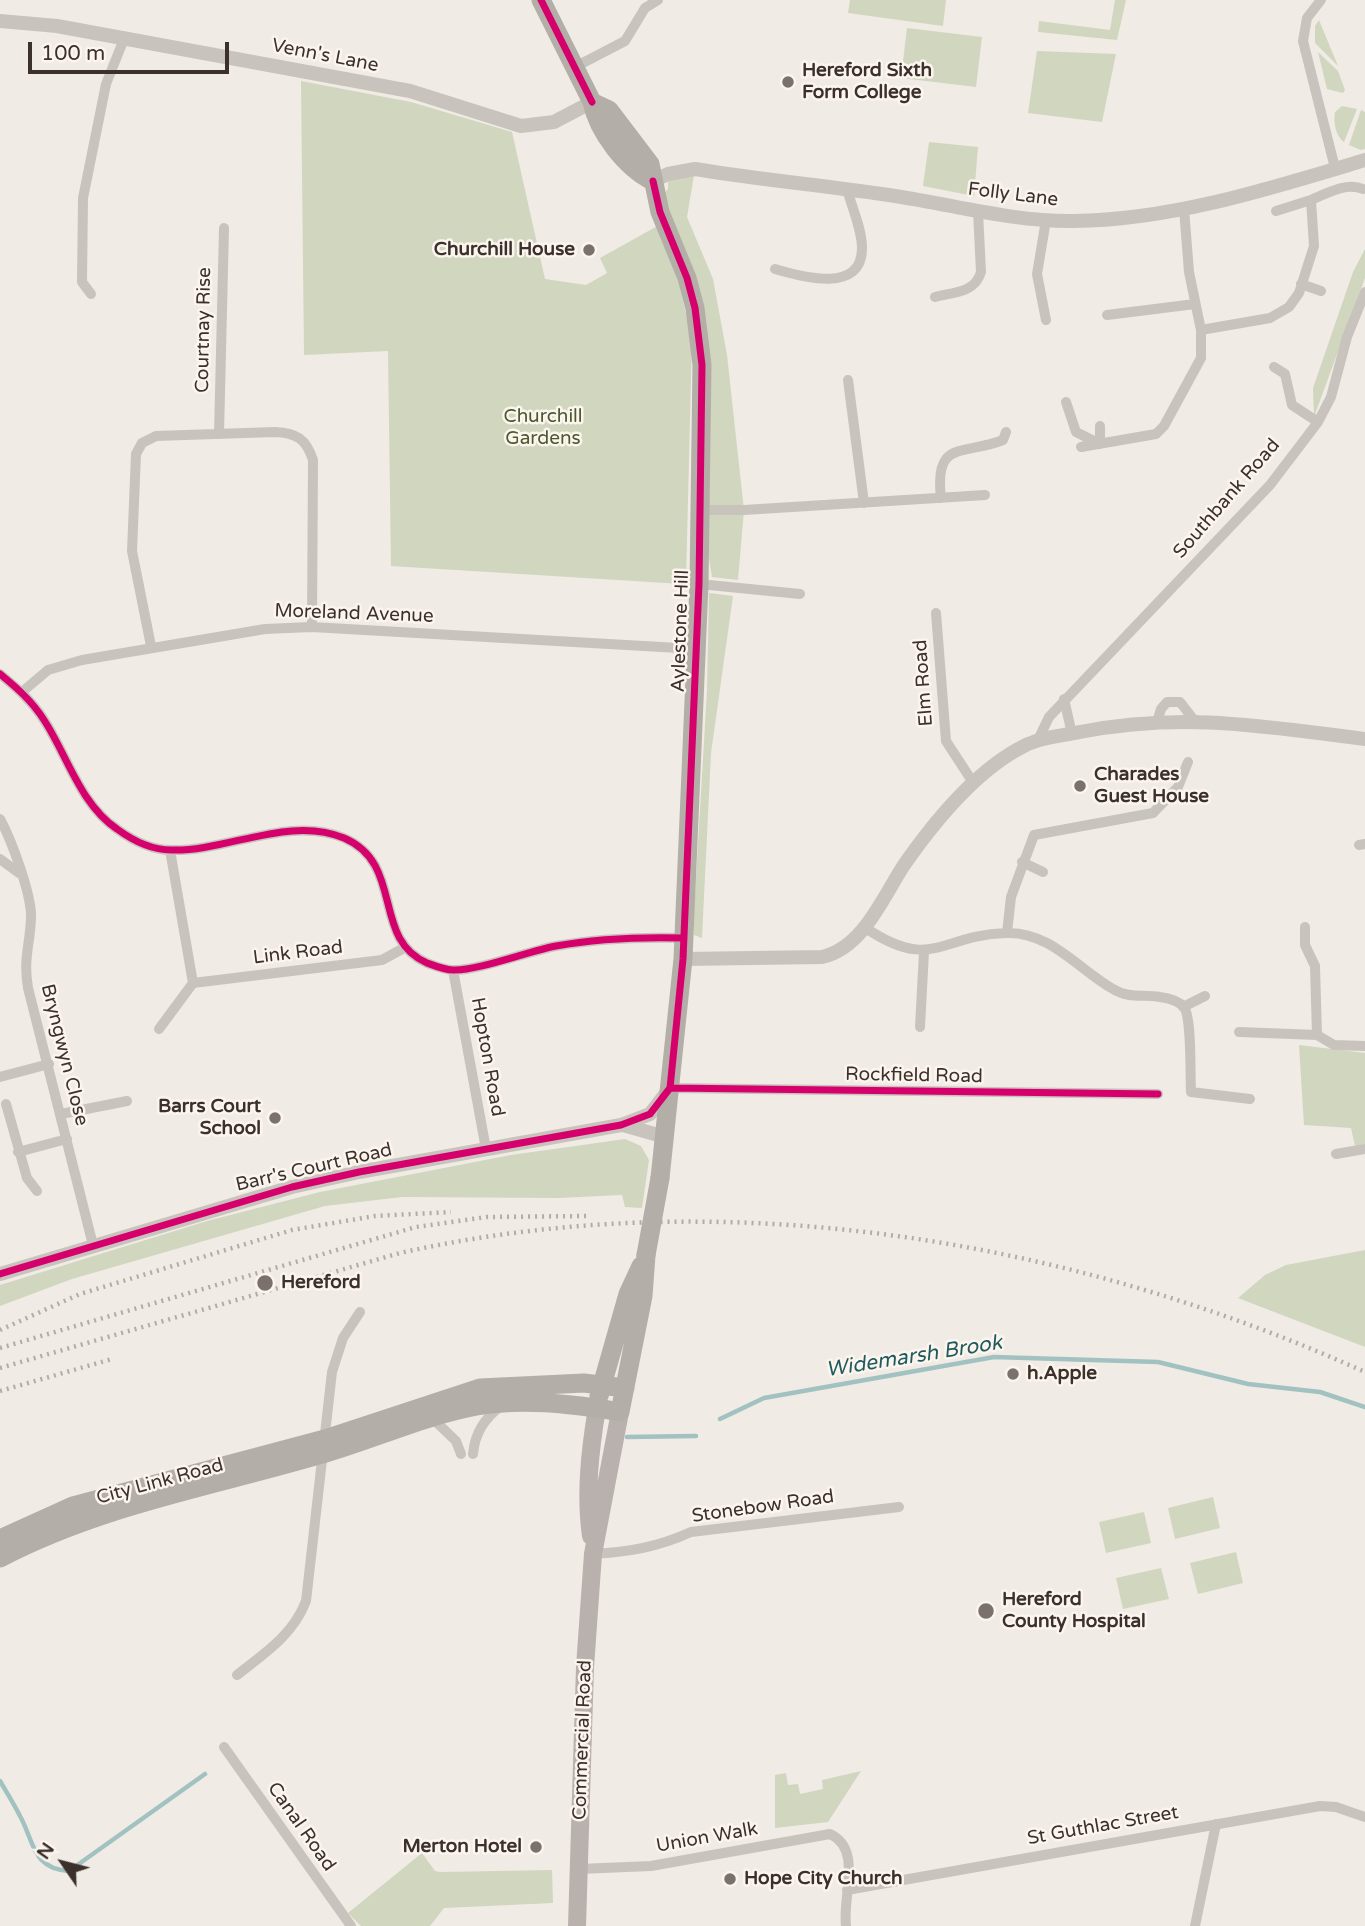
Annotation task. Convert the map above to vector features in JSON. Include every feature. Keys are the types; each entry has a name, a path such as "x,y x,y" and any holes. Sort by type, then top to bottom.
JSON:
{"highway":[{"path":"541,0 592,102 596,119 637,173 653,181"},
{"name":"Aylestone Hill","path":"653,181 660,212 687,278 700,335 702,365 699,584 684,938 670,1088"},
{"name":"Commercial Road","path":"620,1412 643,1296 646,1255 660,1178 670,1088"},
{"name":"Commercial Road","path":"597,1408 601,1384 628,1294 646,1255"},
{"path":"323,1447 480,1388 601,1384 625,1388"},
{"path":"323,1447 480,1406 544,1403 620,1412"},
{"name":"City Link Road","path":"0,1539 38,1519 95,1499 323,1447"},
{"name":"City Link Road","path":"0,1558 69,1524 323,1447"}],"main road":[{"name":"Commercial Road","path":"593,1554 588,1513 590,1454 597,1408"},
{"name":"Commercial Road","path":"578,1926 585,1667 593,1554 620,1412"}],"street":[{"path":"575,67 625,41 645,8 658,0"},
{"path":"1321,0 1307,18 1303,41 1335,168"},
{"name":"Venn's Lane","path":"0,21 57,26 410,91 521,126 554,122 592,102"},
{"path":"91,294 82,282 83,198 106,84 124,39"},
{"name":"Folly Lane","path":"653,181 667,174 695,169 1046,220 1126,218 1184,209 1365,160"},
{"path":"1276,211 1336,189 1356,186 1363,189"},
{"path":"775,269 838,279 857,265 862,247 847,189"},
{"path":"1201,330 1270,318 1289,307 1301,284 1314,246 1311,200"},
{"path":"1081,447 1147,438 1164,426 1198,368 1201,330 1195,304 1184,209"},
{"path":"935,297 972,288 978,281 981,272 978,212"},
{"path":"1046,220 1037,274 1046,320"},
{"name":"Courtnay Rise","path":"219,434 223,228"},
{"path":"1301,284 1321,292"},
{"name":"Southbank Road","path":"1038,740 1049,717 1064,699 1270,485 1318,422 1331,397 1347,337 1365,292"},
{"path":"1107,315 1195,304"},
{"path":"1274,367 1285,374 1292,405 1318,422"},
{"path":"848,380 864,503"},
{"path":"1066,402 1076,432 1100,444"},
{"path":"1100,426 1100,444"},
{"path":"941,498 939,478 947,456 956,450 1003,440 1006,432"},
{"path":"151,646 132,551 136,454 142,443 156,436 290,433 303,439 313,460 312,627"},
{"path":"701,510 985,495"},
{"path":"699,584 800,594"},
{"name":"Elm Road","path":"936,613 946,741 974,784"},
{"name":"Moreland Avenue","path":"22,692 48,670 151,646 265,629 312,627 696,649"},
{"path":"0,674 22,692 44,719 91,804 124,833 142,844 170,850 301,831 323,832 344,838 363,849 378,867 386,887 390,914 404,948 414,957 453,970 558,945 684,938"},
{"path":"1064,699 1072,734"},
{"path":"683,959 822,957 840,952 864,927 918,846 974,784 1005,758 1038,740 1157,722 1194,720 1238,722 1365,739"},
{"path":"1007,933 1012,897 1022,862 1034,835 1117,821 1160,808 1178,787 1188,762"},
{"name":"Bryngwyn Close","path":"0,819 31,916 24,962 93,1245"},
{"path":"159,1029 193,983 170,850"},
{"path":"0,859 19,873"},
{"path":"1022,862 1043,873"},
{"path":"864,927 885,941 924,952 1007,933 1043,941 1114,990 1131,997 1160,997 1185,1010"},
{"path":"1305,927 1305,945 1315,966 1317,1035"},
{"name":"Link Road","path":"193,983 382,960 404,948"},
{"path":"919,1027 924,952"},
{"name":"Hopton Road","path":"453,970 486,1149"},
{"path":"1185,1010 1205,996"},
{"path":"1185,1010 1191,1092 1250,1099"},
{"path":"1239,1032 1317,1035 1334,1045 1365,1046"},
{"path":"0,1077 49,1064"},
{"name":"Rockfield Road","path":"670,1088 1158,1094"},
{"name":"Barr's Court Road","path":"0,1274 292,1187 359,1172 621,1125 650,1114 670,1088"},
{"path":"61,1114 127,1101"},
{"path":"6,1104 27,1178 37,1191"},
{"name":"Barr's Court Road","path":"621,1125 665,1137"},
{"path":"18,1152 67,1139"},
{"path":"1336,1154 1365,1149"},
{"path":"237,1675 276,1645 301,1615 306,1601 336,1356 360,1312"},
{"path":"432,1418 467,1454 488,1417 502,1405"},
{"name":"Stonebow Road","path":"593,1554 630,1552 661,1546 691,1532 899,1507"},
{"name":"Canal Road","path":"224,1747 351,1926"},
{"name":"St Guthlac Street","path":"847,1890 1327,1806 1365,1817"},
{"path":"1195,1926 1216,1824"},
{"name":"Union Walk","path":"579,1870 651,1866 820,1833 838,1838 846,1846 849,1858 847,1890"},
{"path":"846,1926 847,1890"}],"green space":[{"path":"850,0 946,0 943,26 848,13"},
{"path":"1115,0 1126,0 1117,40 1038,32 1039,21 1110,30"},
{"path":"1319,20 1338,66 1315,43 1315,26"},
{"path":"907,28 982,37 976,87 901,78"},
{"path":"1037,51 1116,54 1102,122 1028,113"},
{"path":"1318,52 1338,71 1345,90 1343,93 1327,89"},
{"name":"Churchill Gardens","path":"301,81 411,102 512,132 545,279 586,285 607,273 600,258 661,224 668,238 692,338 686,581 682,584 391,566 388,351 304,355"},
{"path":"1342,106 1357,109 1344,142 1337,133 1334,120 1335,112"},
{"path":"1361,110 1365,112 1365,149 1361,150 1349,145"},
{"path":"929,142 978,147 974,196 923,186"},
{"path":"695,169 687,217 713,279 727,355 744,510 738,580 712,577 701,510 703,375 662,196 668,189 668,174"},
{"path":"1365,249 1365,278 1314,417 1313,388 1353,272"},
{"path":"709,593 733,596 711,753 702,938 694,935 694,913 707,690"},
{"path":"1299,1045 1365,1053 1365,1144 1355,1146 1351,1128 1304,1125"},
{"path":"625,1139 641,1146 649,1160 642,1208 625,1207 622,1195 558,1198 402,1197 325,1206 72,1279 0,1306 0,1285 207,1221 320,1192 511,1155"},
{"path":"1365,1250 1365,1347 1238,1298 1265,1275 1286,1265"},
{"path":"1213,1497 1220,1528 1175,1539 1168,1508"},
{"path":"1144,1512 1151,1543 1106,1553 1099,1522"},
{"path":"1236,1552 1243,1583 1198,1594 1190,1563"},
{"path":"1161,1568 1169,1599 1123,1609 1116,1578"},
{"path":"861,1771 828,1822 775,1828 775,1775 786,1773 788,1785 798,1784 800,1794 823,1789 822,1780"},
{"path":"422,1853 435,1871 440,1872 552,1870 553,1903 444,1908 430,1926 361,1926 348,1913"}],"waterway":[{"name":"Widemarsh Brook","path":"720,1419 764,1398 994,1357 1158,1362 1248,1384 1320,1392 1365,1407"},
{"name":"Widemarsh Brook","path":"627,1437 696,1436"},
{"name":"Widemarsh Brook","path":"0,1781 41,1859 57,1869 69,1871 205,1774"}],"railway":[{"path":"0,1330 80,1294 292,1230 375,1216 451,1212"},
{"path":"0,1348 416,1227 487,1217 589,1216"},
{"path":"0,1368 400,1253 522,1232 645,1222 768,1224 892,1235 1014,1256 1134,1287 1251,1325 1365,1372"},
{"path":"0,1391 112,1359"}],"cycle path":[{"path":"541,0 592,102"},
{"path":"653,181 660,212 687,278 695,308 702,365 699,584 683,959 670,1088"},
{"path":"0,674 44,720 93,806 104,819 123,833 164,850 213,846 302,830 344,838 363,850 375,865 399,937 410,952 427,963 453,970 571,944 620,939 684,938"},
{"path":"670,1088 1158,1094"},
{"path":"0,1274 292,1187 359,1172 621,1125 650,1114 670,1088"}],"place":[{"name":"Hereford Sixth Form College","path":"788,82"},
{"name":"Churchill House","path":"589,250"},
{"name":"Charades Guest House","path":"1080,786"},
{"name":"Barrs Court School","path":"275,1118"},
{"name":"Hereford","path":"265,1283"},
{"name":"h.Apple","path":"1013,1374"},
{"name":"Hereford County Hospital","path":"986,1611"},
{"name":"Merton Hotel","path":"536,1847"},
{"name":"Hope City Church","path":"730,1879"}]}
